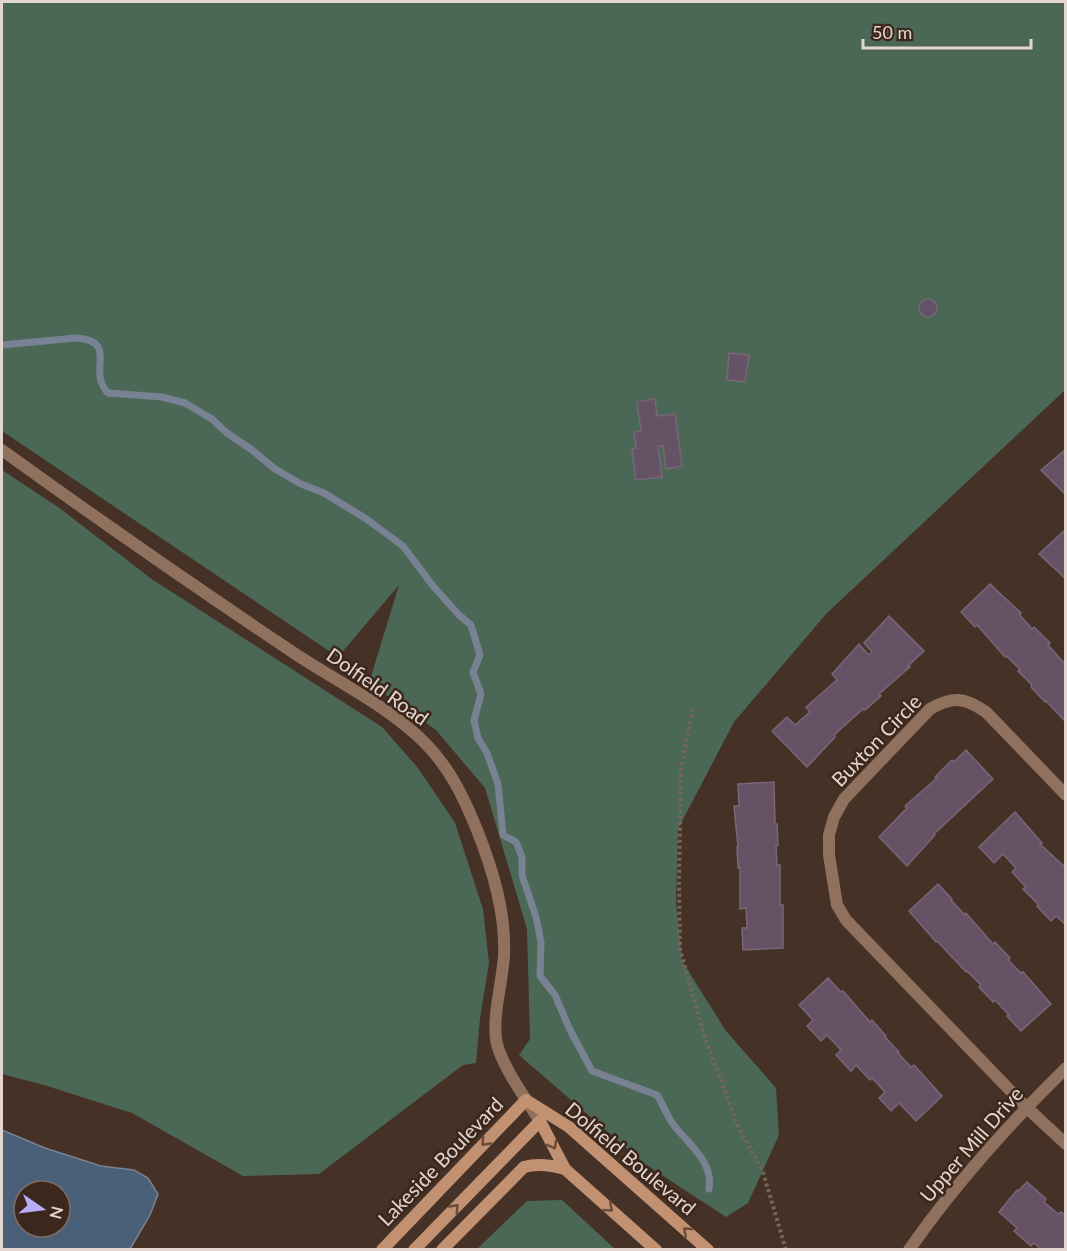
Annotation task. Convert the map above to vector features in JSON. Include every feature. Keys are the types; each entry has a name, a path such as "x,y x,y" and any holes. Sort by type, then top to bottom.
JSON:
{"main road":[{"name":"Lakeside Boulevard","path":"382,1250 526,1100"},
{"name":"Dolfield Boulevard","path":"526,1100 569,1127 708,1250"},
{"name":"Dolfield Boulevard","path":"540,1120 565,1169 656,1250"},
{"path":"414,1250 540,1120"},
{"path":"442,1250 524,1167 535,1164 553,1165 565,1169"}],"street":[{"name":"Dolfield Road","path":"2,450 141,550 297,656 399,720 445,765 478,832 497,890 504,923 504,958 496,1021 496,1041 501,1055 526,1100 540,1120"},
{"name":"Buxton Circle","path":"1026,1107 846,920 837,905 829,855 829,835 834,817 844,800 930,709 945,700 959,699 973,703 986,712 1065,795"},
{"name":"Upper Mill Drive","path":"909,1250 968,1172 1026,1107 1065,1068"},
{"path":"1026,1107 1065,1144"}],"path":[{"path":"693,709 681,768 680,949 705,1038 738,1126 763,1172 786,1250"}],"green space":[{"path":"2,2 1065,2 1065,390 826,614 734,722 678,829 676,902 682,961 726,1031 776,1088 779,1135 748,1203 726,1217 645,1164 519,1055 530,1039 527,929 485,788 436,730 369,683 399,585 338,657 2,431"},
{"path":"2,470 58,507 153,580 382,727 418,768 455,823 483,909 489,963 480,1018 476,1063 463,1065 319,1174 243,1176 132,1113 2,1074"},
{"path":"562,1200 615,1249 477,1249 527,1201"}],"water":[{"path":"2,1130 45,1148 101,1166 134,1170 148,1178 158,1194 150,1215 130,1249 2,1249"}],"building":[{"path":"924,299 932,299 937,304 935,315 924,317 919,312 919,304"},
{"path":"729,353 749,355 745,382 727,380"},
{"path":"655,399 657,416 675,414 682,466 666,469 663,446 658,446 662,477 636,480 632,449 636,448 634,432 641,431 637,402"},
{"path":"1066,449 1066,495 1041,470"},
{"path":"1066,529 1066,579 1039,554"},
{"path":"990,584 1021,613 1019,614 1032,629 1034,627 1050,643 1048,645 1066,665 1066,722 1031,687 1032,685 1018,671 1020,669 961,612"},
{"path":"889,616 924,651 908,666 910,667 879,694 881,696 834,735 835,737 807,767 772,731 787,717 795,725 810,712 806,707 837,680 832,674 859,644 869,655 872,652 864,643"},
{"path":"966,750 993,779 934,834 907,866 879,837 907,808 905,806 937,778 935,777 952,760 954,762"},
{"path":"774,782 777,865 780,865 780,905 783,905 783,948 743,950 742,928 747,928 746,908 740,909 740,867 738,868 734,806 739,806 738,784"},
{"path":"1015,812 1042,843 1040,844 1066,868 1066,925 1056,916 1051,921 1037,906 1038,904 1023,889 1026,887 1012,872 1016,868 1003,854 994,863 979,847"},
{"path":"938,884 1051,1004 1021,1031 995,1000 993,1002 979,987 981,985 936,942 909,911"},
{"path":"828,978 841,992 843,991 870,1022 872,1020 898,1053 911,1067 914,1065 942,1096 916,1121 899,1103 891,1111 879,1098 885,1092 872,1078 870,1080 856,1065 851,1071 836,1055 841,1050 827,1035 821,1041 807,1026 813,1020 799,1005"},
{"path":"1027,1182 1046,1199 1044,1202 1058,1214 1061,1212 1066,1216 1066,1250 1042,1250 1034,1243 1031,1246 1014,1231 1017,1228 999,1212 1017,1190"}],"waterway":[{"path":"2,345 76,338 89,340 100,351 100,375 102,384 108,393 162,397 185,403 212,419 275,469 301,484 324,493 365,518 403,546 433,586 471,625 480,655 473,672 481,694 474,720 478,738 487,753 498,784 503,835 516,842 522,857 522,875 536,917 541,942 540,976 555,995 570,1030 592,1071 657,1095 673,1124 704,1162 710,1179 709,1189"}]}
